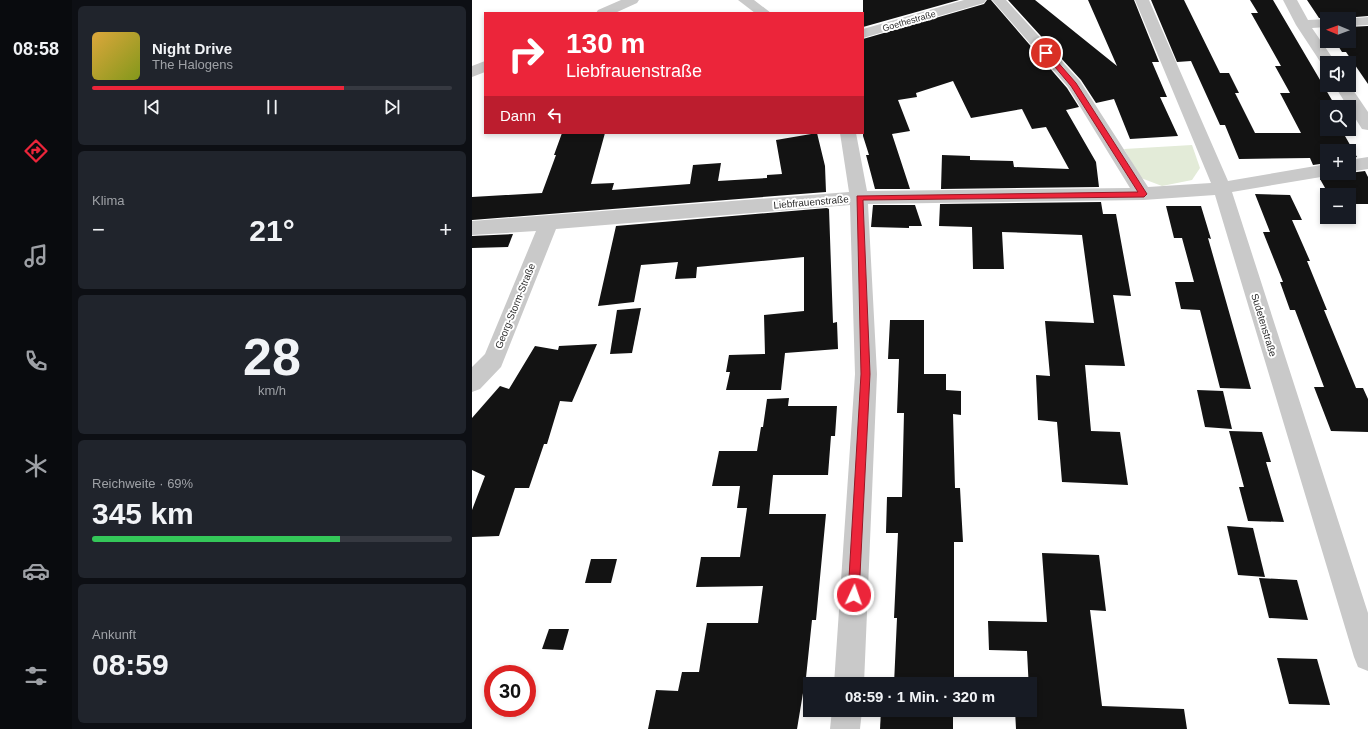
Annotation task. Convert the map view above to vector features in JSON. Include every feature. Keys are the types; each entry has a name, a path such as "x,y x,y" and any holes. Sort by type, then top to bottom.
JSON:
{"street":[{"path":"605,12 632,0"},
{"path":"745,0 763,12"},
{"name":"Goethestraße","path":"864,34 979,0"},
{"path":"999,0 1074,84 1144,194"},
{"name":"Sudetenstraße","path":"1142,0 1222,188 1368,657"},
{"path":"1290,0 1303,25 1323,56"},
{"path":"1356,22 1368,21"},
{"path":"1303,25 1320,24"},
{"path":"472,72 484,66"},
{"path":"1347,92 1368,125"},
{"path":"848,134 860,198 866,374 849,677"},
{"path":"1356,165 1368,163"},
{"name":"Liebfrauenstraße","path":"472,228 860,198 1144,194 1222,188 1320,171"},
{"name":"Georg-Storm-Straße","path":"472,382 493,360 549,223"},
{"path":"845,729 846,717"}],"green space":[{"path":"1192,145 1200,168 1192,180 1162,186 1141,178 1124,149"}],"building":[{"path":"863,0 959,0 864,27"},
{"path":"987,0 991,0 1067,88 1079,107 1066,110 1096,162 1099,187 941,189 942,155 970,156 970,160 1013,161 1014,167 1069,169 1046,127 1032,129 1022,109 971,118 953,81 916,93 917,97 898,100 910,131 892,134 910,189 875,189 866,155 869,155 863,136 864,39 984,4"},
{"path":"1008,0 1035,0 1117,66 1088,0 1134,0 1159,62 1152,62 1167,97 1160,97 1178,136 1130,139 1114,99 1096,103 1081,80"},
{"path":"1151,0 1184,0 1220,73 1229,73 1239,93 1235,93 1255,133 1301,133 1280,93 1290,93 1275,66 1281,66 1251,13 1258,13 1250,0 1273,0 1320,80 1320,92 1327,92 1332,100 1320,100 1320,136 1345,136 1350,144 1320,144 1320,164 1313,165 1310,158 1239,159 1225,125 1220,125 1191,61 1177,62"},
{"path":"1307,0 1368,0 1368,16 1356,17 1356,12 1320,12 1319,18"},
{"path":"1368,26 1368,84 1356,67 1356,56 1349,56 1346,52 1342,52 1339,48 1356,48 1356,27"},
{"path":"562,134 605,134 591,184 614,183 612,190 690,184 693,165 721,163 718,181 767,178 767,175 782,174 776,140 817,134 825,166 826,192 472,220 472,197 542,193 556,155 554,155"},
{"path":"1365,171 1368,177 1368,204 1356,204 1356,188 1325,188 1321,180 1356,180 1356,172"},
{"path":"1255,194 1290,195 1302,220 1292,220 1310,261 1307,261 1327,310 1324,310 1356,388 1363,388 1368,399 1368,432 1331,431 1314,387 1324,387 1295,310 1290,310 1280,282 1283,282 1263,232 1270,232"},
{"path":"1101,202 1103,214 1116,214 1131,296 1113,295 1125,366 1085,365 1091,431 1120,432 1128,485 1062,482 1057,422 1038,420 1036,375 1050,376 1045,321 1094,323 1082,235 1002,232 1004,269 973,269 972,227 939,226 940,204"},
{"path":"873,205 915,205 922,226 909,226 909,228 871,227"},
{"path":"1166,206 1201,206 1211,239 1208,238 1251,389 1220,388 1200,310 1181,309 1175,282 1194,282 1182,238 1174,238"},
{"path":"829,209 833,323 837,322 838,349 785,353 781,390 726,390 730,372 726,372 729,355 765,354 764,315 804,311 804,257 697,267 696,278 675,279 678,262 641,265 634,302 598,306 616,226"},
{"path":"513,234 508,247 472,248 472,236"},
{"path":"641,308 632,353 610,354 617,310"},
{"path":"890,320 924,320 924,374 946,374 946,390 961,391 961,415 953,414 955,488 960,488 963,542 954,542 954,677 894,677 897,618 894,618 898,533 886,533 887,497 902,497 904,413 897,413 899,359 888,359"},
{"path":"597,344 572,402 560,401 547,444 544,444 529,488 515,488 499,536 472,537 472,510 485,476 472,470 472,418 500,386 509,389 535,346 558,350 559,346"},
{"path":"1197,390 1223,391 1232,429 1205,427"},
{"path":"789,398 788,406 837,406 835,436 831,436 828,475 773,475 769,514 826,514 816,620 812,620 806,677 803,677 803,693 797,729 648,729 656,690 678,691 682,672 699,672 707,623 758,623 763,586 696,587 701,557 740,557 747,508 737,508 740,486 712,486 719,451 757,451 761,427 763,427 767,399"},
{"path":"1229,431 1262,432 1271,462 1266,462 1284,522 1248,521 1239,487 1244,487"},
{"path":"1227,526 1253,528 1265,577 1238,575"},
{"path":"1042,553 1099,555 1106,611 1090,610 1102,706 1184,709 1187,729 1016,729 1015,717 1037,717 1037,677 1028,677 1027,651 989,650 988,621 1047,622"},
{"path":"591,559 617,559 611,583 585,583"},
{"path":"1259,578 1297,580 1308,620 1269,618"},
{"path":"549,629 569,629 563,650 542,649"},
{"path":"1277,658 1317,659 1330,705 1289,704"},
{"path":"881,717 953,717 953,729 880,729"}],"route":[{"path":"854,595 866,374 860,198 1144,194 1074,84 1046,53"}]}
